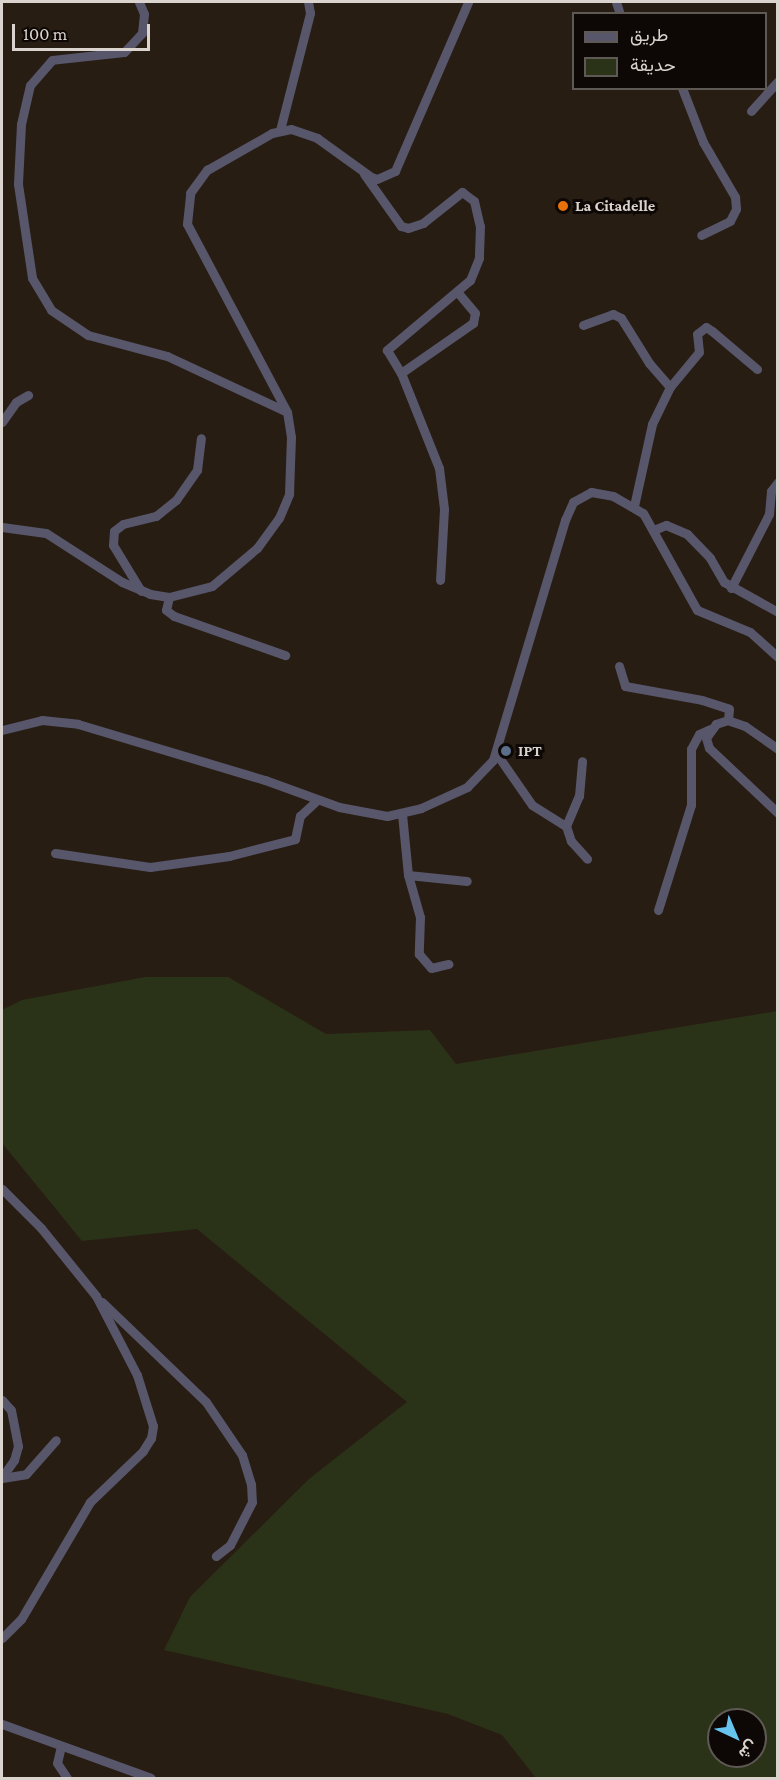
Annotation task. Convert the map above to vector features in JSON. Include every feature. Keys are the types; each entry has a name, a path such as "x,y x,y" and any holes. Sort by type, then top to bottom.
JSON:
{"street":[{"path":"139,2 144,14 142,33 124,52 52,60 30,85 21,124 18,184 32,278 51,310 88,335 167,356 287,412"},
{"path":"280,130 310,13 308,2"},
{"path":"2,527 46,533 141,591 169,597 196,593 225,578 274,526 292,478 287,412 187,224 186,208 190,193 207,171 280,130 303,130 364,174 377,179 401,165 468,2"},
{"path":"751,111 777,81"},
{"path":"683,90 703,142 735,197 736,209 730,221 701,235"},
{"path":"364,174 396,222 408,228 423,223 456,193 472,197 480,226 479,258 470,280 458,293 389,346 387,350 401,373 432,442 439,468 444,509 440,580"},
{"path":"401,373 472,323 475,313 458,293"},
{"path":"583,325 613,314 621,318 670,387"},
{"path":"634,506 648,435 670,387 699,352 697,334 706,327 757,369"},
{"path":"2,422 16,402 28,396"},
{"path":"141,591 113,545 114,531 123,524 156,516 176,500 197,470 201,438"},
{"path":"731,588 769,514 771,491 777,482"},
{"path":"2,730 42,720 78,724 265,780 317,800 372,814 402,814 467,787 485,772 496,753 519,683 533,617 573,502 591,492 634,506 656,529 697,610 750,632 777,657"},
{"path":"656,529 666,525 687,534 731,588 777,612"},
{"path":"169,597 166,610 174,616 285,655"},
{"path":"619,666 625,686 702,700 729,709 728,720"},
{"path":"658,910 691,805 691,749 699,734 728,720 745,726 777,749"},
{"path":"710,729 709,748 777,813"},
{"path":"496,753 532,805 566,826"},
{"path":"582,761 579,796 566,826 570,841 587,859"},
{"path":"55,853 150,867 229,856 295,838 300,816 317,800"},
{"path":"402,814 408,875 420,917 419,954 432,969 449,964"},
{"path":"408,875 467,881"},
{"path":"2,1189 41,1228 96,1296 206,1402 242,1455 251,1484 252,1502 230,1545 216,1556"},
{"path":"2,1638 21,1619 90,1502 123,1473 152,1438 151,1410 137,1375 96,1296"},
{"path":"2,1401 11,1410 18,1446 14,1460 2,1478"},
{"path":"2,1478 26,1474 57,1440"},
{"path":"2,1724 151,1779"},
{"path":"61,1746 57,1763 67,1779"}],"green space":[{"path":"145,977 228,977 326,1034 430,1030 456,1064 777,1011 777,1778 536,1778 502,1735 448,1714 164,1650 190,1597 309,1479 407,1402 197,1229 82,1241 2,1143 2,1010 22,1000"}],"place":[{"name":"La Citadelle","path":"563,206"},
{"name":"IPT","path":"506,751"}]}
